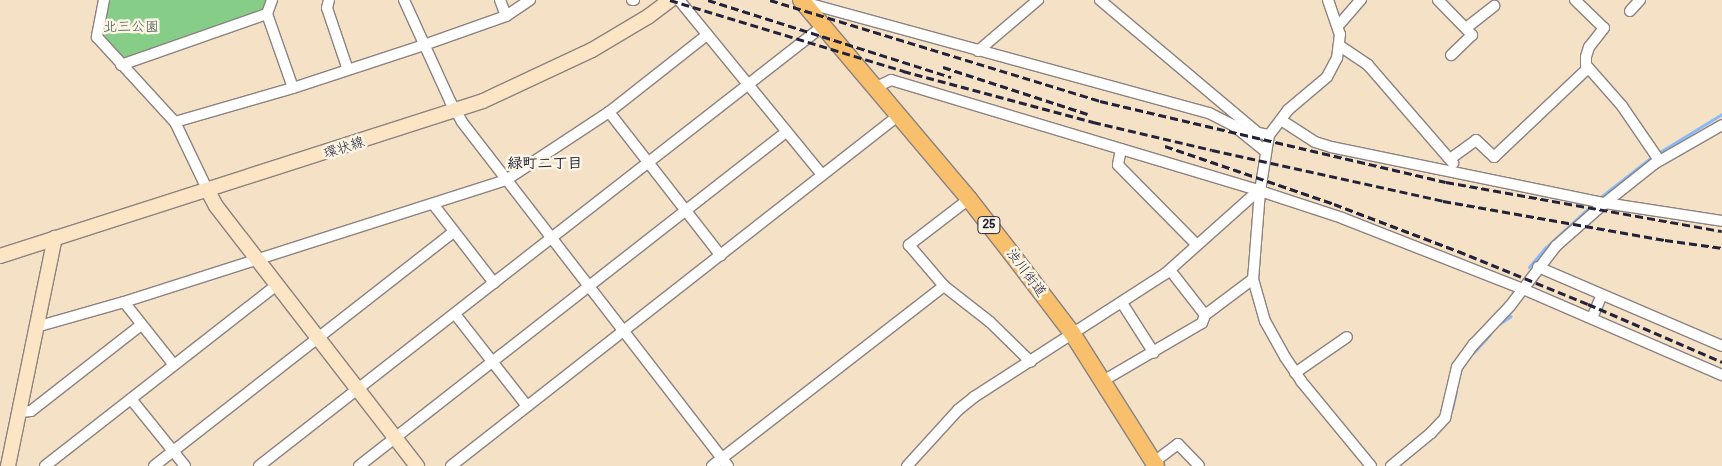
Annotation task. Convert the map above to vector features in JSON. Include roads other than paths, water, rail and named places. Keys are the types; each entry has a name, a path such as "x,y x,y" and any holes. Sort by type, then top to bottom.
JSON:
{"main road":[{"name":"渋川街道","path":"802,1 969,199 1072,333 1101,382 1155,464"}],"street":[{"path":"104,0 97,37 175,122 216,206 417,466"},
{"path":"272,0 267,14 293,88"},
{"path":"329,0 327,8 348,70"},
{"path":"404,0 456,112 506,180 725,462"},
{"path":"500,0 506,16"},
{"path":"175,122 293,88 424,45 506,16 530,0"},
{"name":"環状線","path":"0,256 456,112 509,90 592,50 642,20 670,0"},
{"path":"679,0 822,176"},
{"path":"978,51 1038,0"},
{"path":"1100,0 1258,133 1269,135"},
{"path":"1328,0 1338,26 1340,46 1337,58 1327,77 1293,106 1269,135 1264,151 1259,191 1253,280 1265,321 1295,373 1371,466"},
{"path":"1338,26 1361,0"},
{"path":"1438,0 1472,35 1451,55"},
{"path":"1575,0 1604,28 1589,48 1586,57 1588,68 1622,106 1659,160"},
{"path":"1630,11 1640,0"},
{"path":"802,1 978,51 1209,113 1232,125 1264,151"},
{"path":"1466,28 1494,6"},
{"path":"121,65 267,14"},
{"path":"259,466 823,26"},
{"path":"36,327 124,302 506,180 609,112 707,35"},
{"path":"1340,46 1368,65 1450,159 1456,174"},
{"path":"1450,159 1476,140 1494,157 1588,68"},
{"path":"874,88 891,80 1259,191 1342,218 1523,289 1722,375"},
{"path":"609,112 721,256"},
{"path":"452,466 899,115"},
{"path":"1281,120 1315,142 1331,147 1604,203 1722,221"},
{"path":"1391,466 1431,433 1445,418 1457,367 1523,289 1556,246 1604,203 1659,160 1722,125"},
{"path":"360,466 786,132"},
{"path":"1121,149 1118,165 1196,244"},
{"path":"907,466 958,410 983,390 1031,362 1072,333 1122,303 1170,270 1196,244 1259,191"},
{"path":"969,199 909,245 944,286 990,322 1031,362"},
{"path":"433,204 494,283"},
{"path":"154,466 453,232"},
{"path":"8,466 55,238"},
{"path":"1538,267 1722,346"},
{"path":"1170,270 1205,315"},
{"path":"1101,382 1154,353 1202,323 1205,315 1253,280"},
{"path":"45,466 277,284"},
{"path":"712,466 725,462 944,286"},
{"path":"1592,318 1602,295"},
{"path":"124,302 174,365"},
{"path":"1122,303 1154,353"},
{"path":"455,314 527,406"},
{"path":"19,412 32,411 142,325"},
{"path":"1295,373 1347,337"},
{"path":"132,399 185,466"},
{"path":"1155,464 1178,444 1199,466"}],"waterway":[{"path":"1658,153 1722,114"},
{"path":"1598,199 1649,159"},
{"path":"1529,267 1546,247 1594,203"},
{"path":"1499,324 1511,316"},
{"path":"1474,352 1490,334"},
{"path":"1452,409 1456,391"}],"railway":[{"path":"670,0 903,71 1093,122 1443,201 1665,240 1722,248"},
{"path":"708,0 951,77"},
{"path":"770,0 1100,101 1446,182 1722,231"},
{"path":"943,67 1088,114"},
{"path":"1165,146 1334,204 1458,251 1588,304 1722,362"}],"district":[{"name":"緑町二丁目","path":"545,164"}],"park label":[{"name":"北三公園","path":"131,27"}]}
